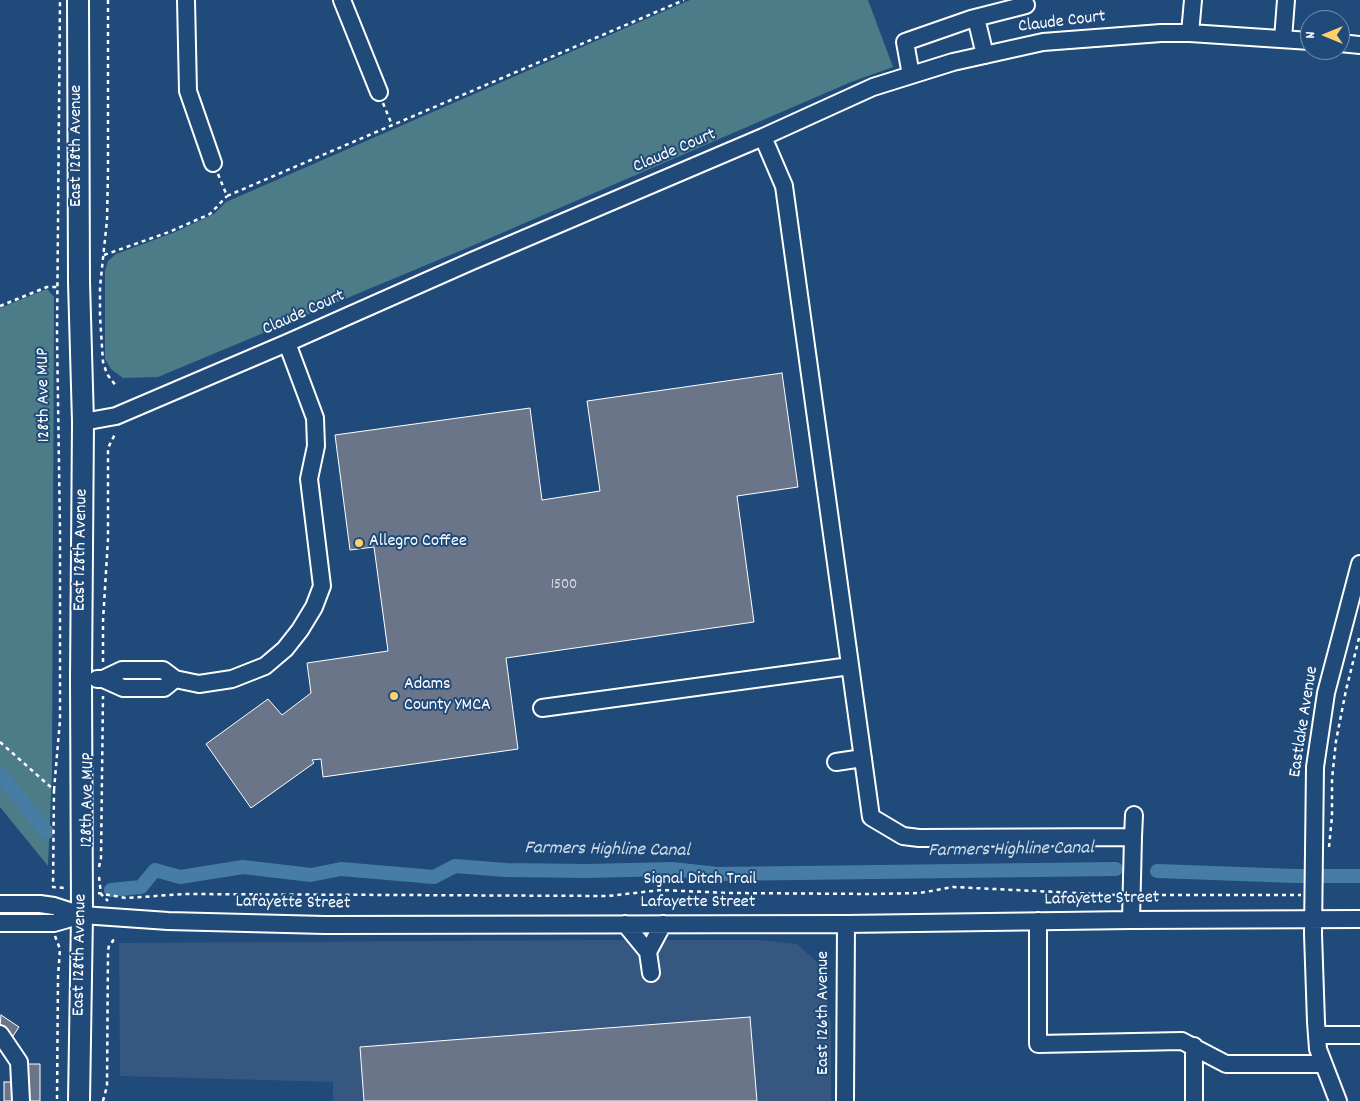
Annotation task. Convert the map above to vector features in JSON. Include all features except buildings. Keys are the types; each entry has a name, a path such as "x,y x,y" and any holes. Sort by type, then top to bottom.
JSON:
{"main road":[{"name":"East 128th Avenue","path":"78,0 79,272 84,422 81,679 82,915 79,1101"}],"street":[{"path":"186,0 188,91 213,163"},
{"path":"342,0 379,92"},
{"path":"1190,33 1193,0"},
{"path":"1283,39 1286,0"},
{"path":"911,76 905,42 976,18 1026,5"},
{"path":"976,18 985,55"},
{"name":"Claude Court","path":"84,422 116,416 763,137 873,87 953,62 1043,42 1162,33 1300,40"},
{"path":"763,137 784,186 872,818 903,836 919,838 1133,837"},
{"path":"81,679 103,679 122,670 164,670 175,679 199,684 232,679 264,666 285,649 300,630 314,607 322,586 310,489 316,446 315,418 287,343"},
{"name":"Eastlake Avenue","path":"1338,1101 1322,1064 1318,1049 1314,998 1315,767 1326,693 1360,564"},
{"path":"542,708 850,666"},
{"path":"836,762 863,758"},
{"path":"1132,920 1134,815"},
{"name":"Lafayette Street","path":"0,904 54,906 82,915 168,921 325,925 846,924 1360,919"},
{"name":"Lafayette Street","path":"0,923 54,923 82,915"},
{"path":"1038,921 1038,1044 1182,1041 1226,1064 1322,1064"},
{"path":"625,924 648,952 651,973"},
{"path":"648,952 663,924"},
{"name":"East 126th Avenue","path":"845,1101 846,924"},
{"path":"0,1034 19,1062 21,1101"},
{"path":"1317,1035 1360,1035"},
{"path":"1194,1046 1194,1101"}],"path":[{"name":"128th Ave MUP","path":"54,790 60,720 58,287 60,0"},
{"path":"108,0 108,172 104,255 100,288 100,316 103,362 107,374 116,386"},
{"path":"104,255 168,232 210,214 227,196 684,0"},
{"path":"379,92 392,125"},
{"path":"213,163 227,196"},
{"path":"0,306 47,286 58,287"},
{"path":"103,662 103,621 108,539 108,448 116,432"},
{"path":"1329,852 1332,834 1332,779 1336,741 1360,634"},
{"name":"128th Ave MUP","path":"98,868 101,858 103,696"},
{"path":"0,742 54,790 53,887"},
{"path":"99,876 101,894 108,901"},
{"name":"Signal Ditch Trail","path":"101,894 126,898 185,894 608,896 661,890 729,893 874,894 920,893 953,887 1132,895 1300,896"},
{"path":"54,935 60,949 58,976 58,1101"},
{"path":"103,1101 107,1086 108,952 113,937"}],"shaded area":[{"path":"759,940 797,944 820,965 831,1024 831,1101 333,1101 333,1082 120,1076 119,943"}],"green space":[{"path":"690,0 868,0 893,67 851,82 467,248 158,377 123,378 111,369 105,359 105,271 108,261 116,254 173,233 214,214 226,202"},
{"path":"47,289 54,297 52,772 48,866 0,807 0,308"}],"waterway":[{"path":"0,774 47,832"},
{"name":"Farmers Highline Canal","path":"111,890 141,887 155,870 180,877 243,867 311,875 341,869 434,877 455,866 506,870 672,869 718,874 1116,869"},
{"name":"Farmers Highline Canal","path":"1157,871 1296,876 1360,876"}],"place":[{"name":"Allegro Coffee","path":"359,543"},
{"name":"Adams County YMCA","path":"394,696"}]}
